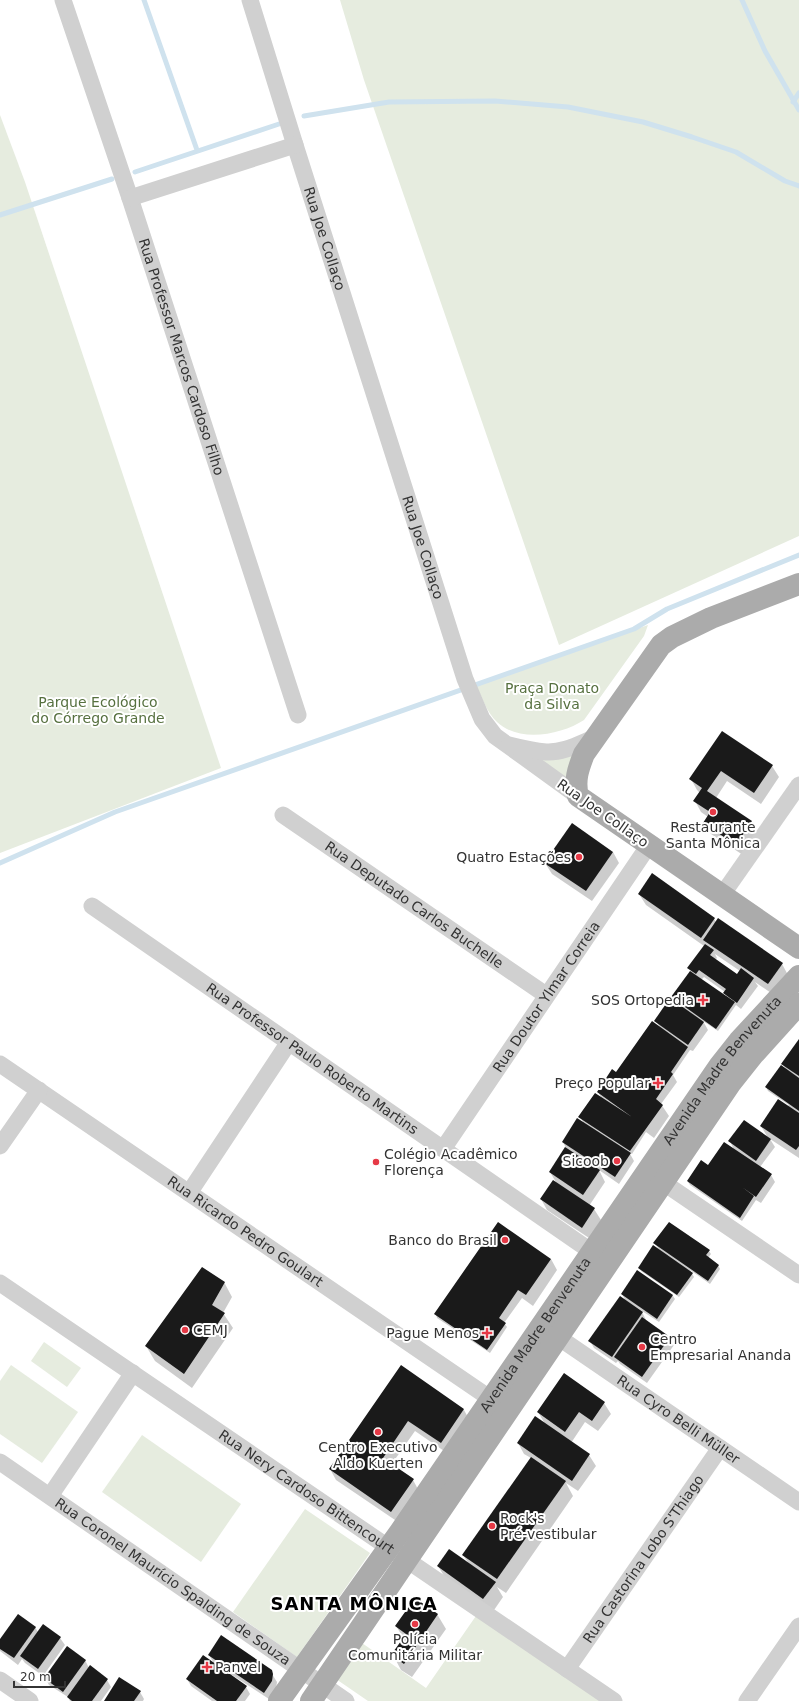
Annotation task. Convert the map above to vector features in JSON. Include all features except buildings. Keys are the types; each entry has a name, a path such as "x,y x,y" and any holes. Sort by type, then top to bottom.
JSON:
{"main road":[{"path":"578,796 575,785 577,773 584,754 661,645 672,637 711,618 799,584"},
{"name":"Rua Joe Collaço","path":"578,796 799,948"},
{"name":"Avenida Madre Benvenuta","path":"279,1701 389,1547 720,1065 739,1041 799,976"},
{"name":"Avenida Madre Benvenuta","path":"316,1693 735,1078 764,1042 799,1004"}],"street":[{"name":"Rua Professor Marcos Cardoso Filho","path":"63,0 130,198 298,714"},
{"name":"Rua Joe Collaço","path":"250,0 472,698 488,728 505,745 578,796"},
{"path":"130,198 295,145"},
{"path":"505,745 547,752 573,747 594,738"},
{"path":"722,895 799,785"},
{"name":"Rua Deputado Carlos Buchelle","path":"283,815 546,995"},
{"name":"Rua Doutor Ylmar Correia","path":"443,1149 649,845"},
{"name":"Rua Professor Paulo Roberto Martins","path":"92,906 592,1252"},
{"path":"189,1193 289,1042"},
{"name":"Rua Ricardo Pedro Goulart","path":"0,1064 491,1399"},
{"path":"0,1146 39,1090"},
{"path":"664,1182 799,1275"},
{"name":"Rua Nery Cardoso Bittencourt","path":"0,1283 614,1701"},
{"name":"Rua Cyro Belli Müller","path":"558,1338 799,1502"},
{"path":"50,1496 133,1373"},
{"name":"Rua Castorina Lobo S'Thiago","path":"567,1669 720,1448"},
{"name":"Rua Coronel Maurício Spalding de Souza","path":"0,1463 301,1670 316,1693 346,1701"},
{"path":"747,1701 799,1626"},
{"path":"0,1680 30,1701"}],"green space":[{"path":"340,0 799,0 799,536 559,645 364,80"},
{"name":"Parque Ecológico do Córrego Grande","path":"0,115 25,182 221,768 0,853"},
{"name":"Praça Donato da Silva","path":"648,625 644,636 584,720 564,730 552,733 528,735 506,729 490,714 476,685"},
{"path":"580,749 569,782 532,757"},
{"path":"44,1342 81,1368 67,1387 31,1361"},
{"path":"11,1365 78,1412 42,1463 0,1434 0,1381"},
{"path":"142,1435 241,1504 201,1562 102,1492"},
{"path":"305,1509 370,1553 297,1657 233,1612"},
{"path":"478,1613 605,1701 368,1701 336,1679 362,1643 426,1688"}],"waterway":[{"path":"144,0 197,150"},
{"path":"742,0 765,51 799,110"},
{"path":"793,102 799,93"},
{"path":"304,116 389,102 495,101 568,107 643,122 736,152 785,181 799,186"},
{"path":"135,172 279,124"},
{"path":"0,215 112,179"},
{"path":"0,863 115,812 634,629 667,609 799,555"}],"place":[{"name":"Restaurante Santa Mônica","path":"713,812"},
{"name":"Quatro Estações","path":"579,857"},
{"name":"SOS Ortopedia","path":"703,1000"},
{"name":"Preço Popular","path":"658,1083"},
{"name":"Sicoob","path":"617,1161"},
{"name":"Colégio Acadêmico Florença","path":"376,1162"},
{"name":"Banco do Brasil","path":"505,1240"},
{"name":"CEMJ","path":"185,1330"},
{"name":"Pague Menos","path":"487,1333"},
{"name":"Centro Empresarial Ananda","path":"642,1347"},
{"name":"Centro Executivo Aldo Kuerten","path":"378,1432"},
{"name":"Rock's Pré-vestibular","path":"492,1526"},
{"name":"Polícia Comunitária Militar","path":"415,1624"},
{"name":"Panvel","path":"207,1667"}],"district":[{"name":"SANTA MÔNICA","path":"354,1604"}]}
